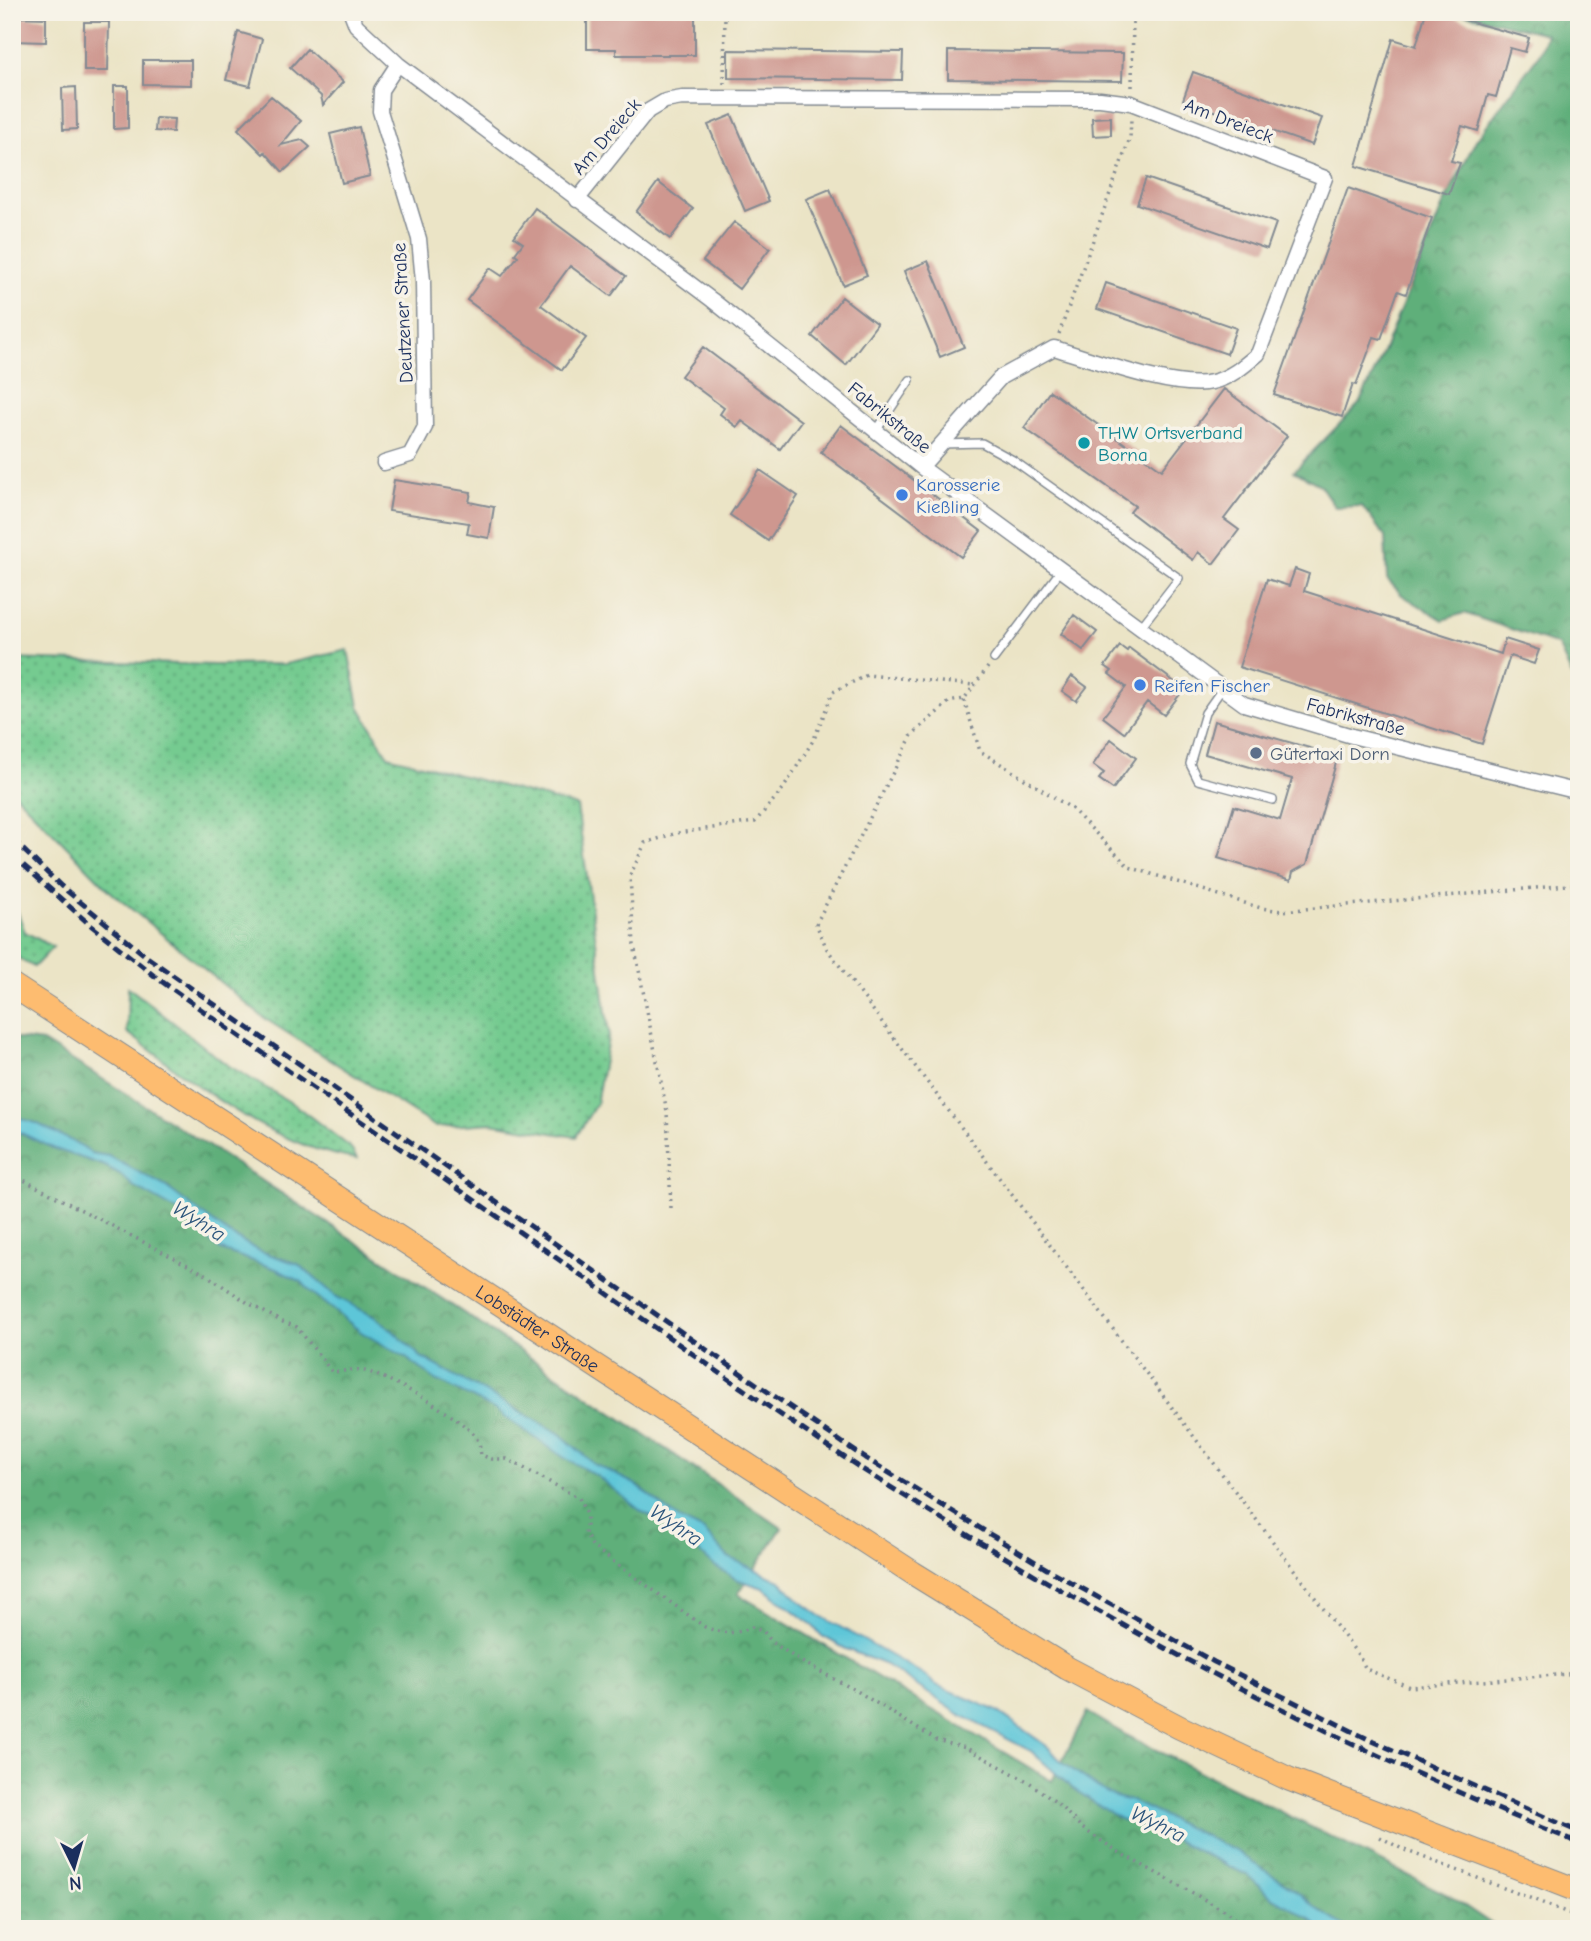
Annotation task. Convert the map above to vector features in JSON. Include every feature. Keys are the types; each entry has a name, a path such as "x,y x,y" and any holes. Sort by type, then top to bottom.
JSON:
{"main road":[{"name":"Lobstädter Straße","path":"12,985 913,1573 1067,1668 1179,1727 1289,1779 1579,1891"}],"street":[{"name":"Fabrikstraße","path":"351,12 356,25 398,64 712,300 921,467 1244,704 1340,733 1579,792"},
{"name":"Deutzener Straße","path":"384,463 410,455 425,427 423,281 419,239 380,111 381,90 398,64"},
{"name":"Am Dreieck","path":"577,200 648,111 665,101 682,98 1100,99 1131,103 1325,178 1258,355 1234,374 1210,383 1169,381 1054,348"},
{"path":"921,467 1001,377 1054,348"}],"lane":[{"path":"876,430 910,380"},
{"path":"942,444 982,443 1013,460 1179,578 1140,628"},
{"path":"993,659 1061,570"},
{"path":"1223,688 1205,713 1191,764 1198,780 1273,800"}],"path":[{"path":"724,12 724,97"},
{"path":"1054,348 1130,138 1133,12"},
{"path":"993,659 964,699 949,702 912,735 816,924 827,949 1359,1656 1366,1669 1410,1687 1579,1673"},
{"path":"671,1208 667,1112 634,945 630,876 645,843 677,833 755,822 783,789 814,739 833,692 867,675 974,685"},
{"path":"964,699 980,751 1071,808 1129,867 1261,908 1282,911 1579,884"},
{"path":"12,1174 205,1274 248,1303 297,1327 332,1372 344,1373 359,1369 441,1407 469,1429 478,1440 481,1455 492,1459 507,1459 579,1498 587,1517 585,1534 593,1548 705,1627 724,1634 739,1633 752,1627 764,1632 772,1642 800,1661 857,1691 936,1740 966,1748 1029,1782 1083,1828 1111,1847 1227,1912 1246,1929"}],"green space":[{"path":"1456,12 1579,12 1579,685 1558,645 1464,613 1443,620 1402,595 1387,579 1385,537 1362,506 1335,507 1320,485 1294,471 1359,404 1377,367 1444,203 1476,140 1540,53 1546,34"},
{"path":"348,650 359,706 388,756 577,806 609,1033 596,1104 576,1137 491,1123 436,1127 264,1018 112,893 12,791 12,659 214,665 285,664"},
{"path":"12,897 25,932 53,947 34,967 12,955"},
{"path":"128,987 226,1064 295,1105 350,1147 357,1159 325,1152 264,1127 206,1092 179,1072 127,1032"},
{"path":"12,1038 43,1042 230,1160 782,1528 738,1594 1052,1781 1087,1712 1126,1735 1450,1896 1499,1929 12,1929"}],"water":[{"name":"Wyhra","path":"12,1116 36,1123 91,1153 109,1156 165,1186 229,1234 260,1251 298,1264 337,1297 373,1316 392,1330 421,1357 559,1433 594,1464 635,1484 679,1519 704,1531 728,1557 780,1581 819,1615 923,1674 936,1685 997,1711 1100,1789 1115,1797 1132,1801 1236,1851 1349,1929 1319,1929 1310,1919 1272,1897 1247,1875 1153,1829 1120,1819 1072,1788 1031,1751 959,1714 886,1665 822,1636 811,1624 763,1588 736,1579 712,1564 676,1529 642,1512 597,1476 563,1457 492,1408 436,1380 405,1357 361,1332 302,1282 276,1269 221,1250 190,1218 133,1186 120,1174 12,1129"}],"building":[{"path":"587,12 695,12 695,55 616,55 616,49 587,49"},
{"path":"1426,12 1436,12 1529,38 1525,52 1510,48 1496,97 1488,95 1478,131 1462,126 1451,161 1460,163 1449,194 1356,166 1393,39 1416,46"},
{"path":"12,17 46,18 46,42 12,41"},
{"path":"84,22 109,22 108,71 84,71"},
{"path":"238,32 262,39 250,86 226,80"},
{"path":"307,49 343,82 323,105 321,96 290,68"},
{"path":"728,50 903,52 902,80 728,78"},
{"path":"948,51 1123,53 1122,81 948,79"},
{"path":"143,60 191,60 191,85 143,84"},
{"path":"1193,72 1322,118 1312,145 1183,100"},
{"path":"114,86 128,86 128,128 114,129"},
{"path":"76,87 77,129 63,130 62,88"},
{"path":"271,96 301,121 281,145 302,140 310,147 283,172 238,129"},
{"path":"732,115 769,201 745,211 708,125"},
{"path":"1111,117 1111,135 1093,136 1092,118"},
{"path":"156,118 174,119 173,132 155,131"},
{"path":"359,127 370,176 342,183 330,134"},
{"path":"1146,178 1276,223 1267,249 1137,204"},
{"path":"658,182 693,209 670,239 636,212"},
{"path":"1348,188 1432,218 1406,294 1398,291 1381,339 1374,337 1342,417 1274,395"},
{"path":"830,189 867,275 843,285 806,199"},
{"path":"535,208 626,276 611,296 570,266 541,305 586,338 562,370 467,300 490,268 502,276 518,256 515,254 523,243 514,237"},
{"path":"734,222 770,248 739,289 703,261"},
{"path":"928,261 964,347 940,357 904,271"},
{"path":"1106,283 1236,328 1227,354 1097,309"},
{"path":"842,297 877,324 846,365 812,336"},
{"path":"703,347 801,421 780,449 742,421 737,427 720,414 724,408 681,376"},
{"path":"1224,389 1287,436 1224,519 1239,530 1213,564 1198,552 1193,560 1130,512 1135,506 1024,428 1050,391 1162,470"},
{"path":"841,425 981,531 961,557 821,452"},
{"path":"760,470 798,496 768,541 730,515"},
{"path":"394,480 471,492 469,502 494,507 489,538 467,534 469,523 389,511"},
{"path":"1295,569 1309,574 1304,591 1501,654 1505,639 1539,650 1534,664 1510,656 1482,744 1239,667 1267,579 1289,586"},
{"path":"1074,615 1097,632 1083,650 1061,634"},
{"path":"1120,646 1127,651 1129,648 1184,689 1164,715 1147,702 1124,733 1103,717 1126,687 1109,674 1112,671 1105,666"},
{"path":"1072,676 1087,687 1076,701 1062,691"},
{"path":"1214,721 1338,756 1307,864 1293,872 1291,880 1218,858 1234,806 1280,820 1292,779 1205,754"},
{"path":"1111,739 1136,758 1113,789 1099,779 1104,773 1093,765"}],"railway":[{"path":"12,839 61,886 147,957 865,1458 1047,1569 1214,1662 1368,1739 1579,1832"},
{"path":"12,855 88,923 157,978 693,1354 859,1467 1032,1573 1210,1672 1393,1762 1579,1843"}],"place":[{"name":"THW Ortsverband Borna","path":"1084,443"},
{"name":"Karosserie Kießling","path":"902,495"},
{"name":"Reifen Fischer","path":"1140,685"},
{"name":"Gütertaxi Dorn","path":"1256,753"}]}
